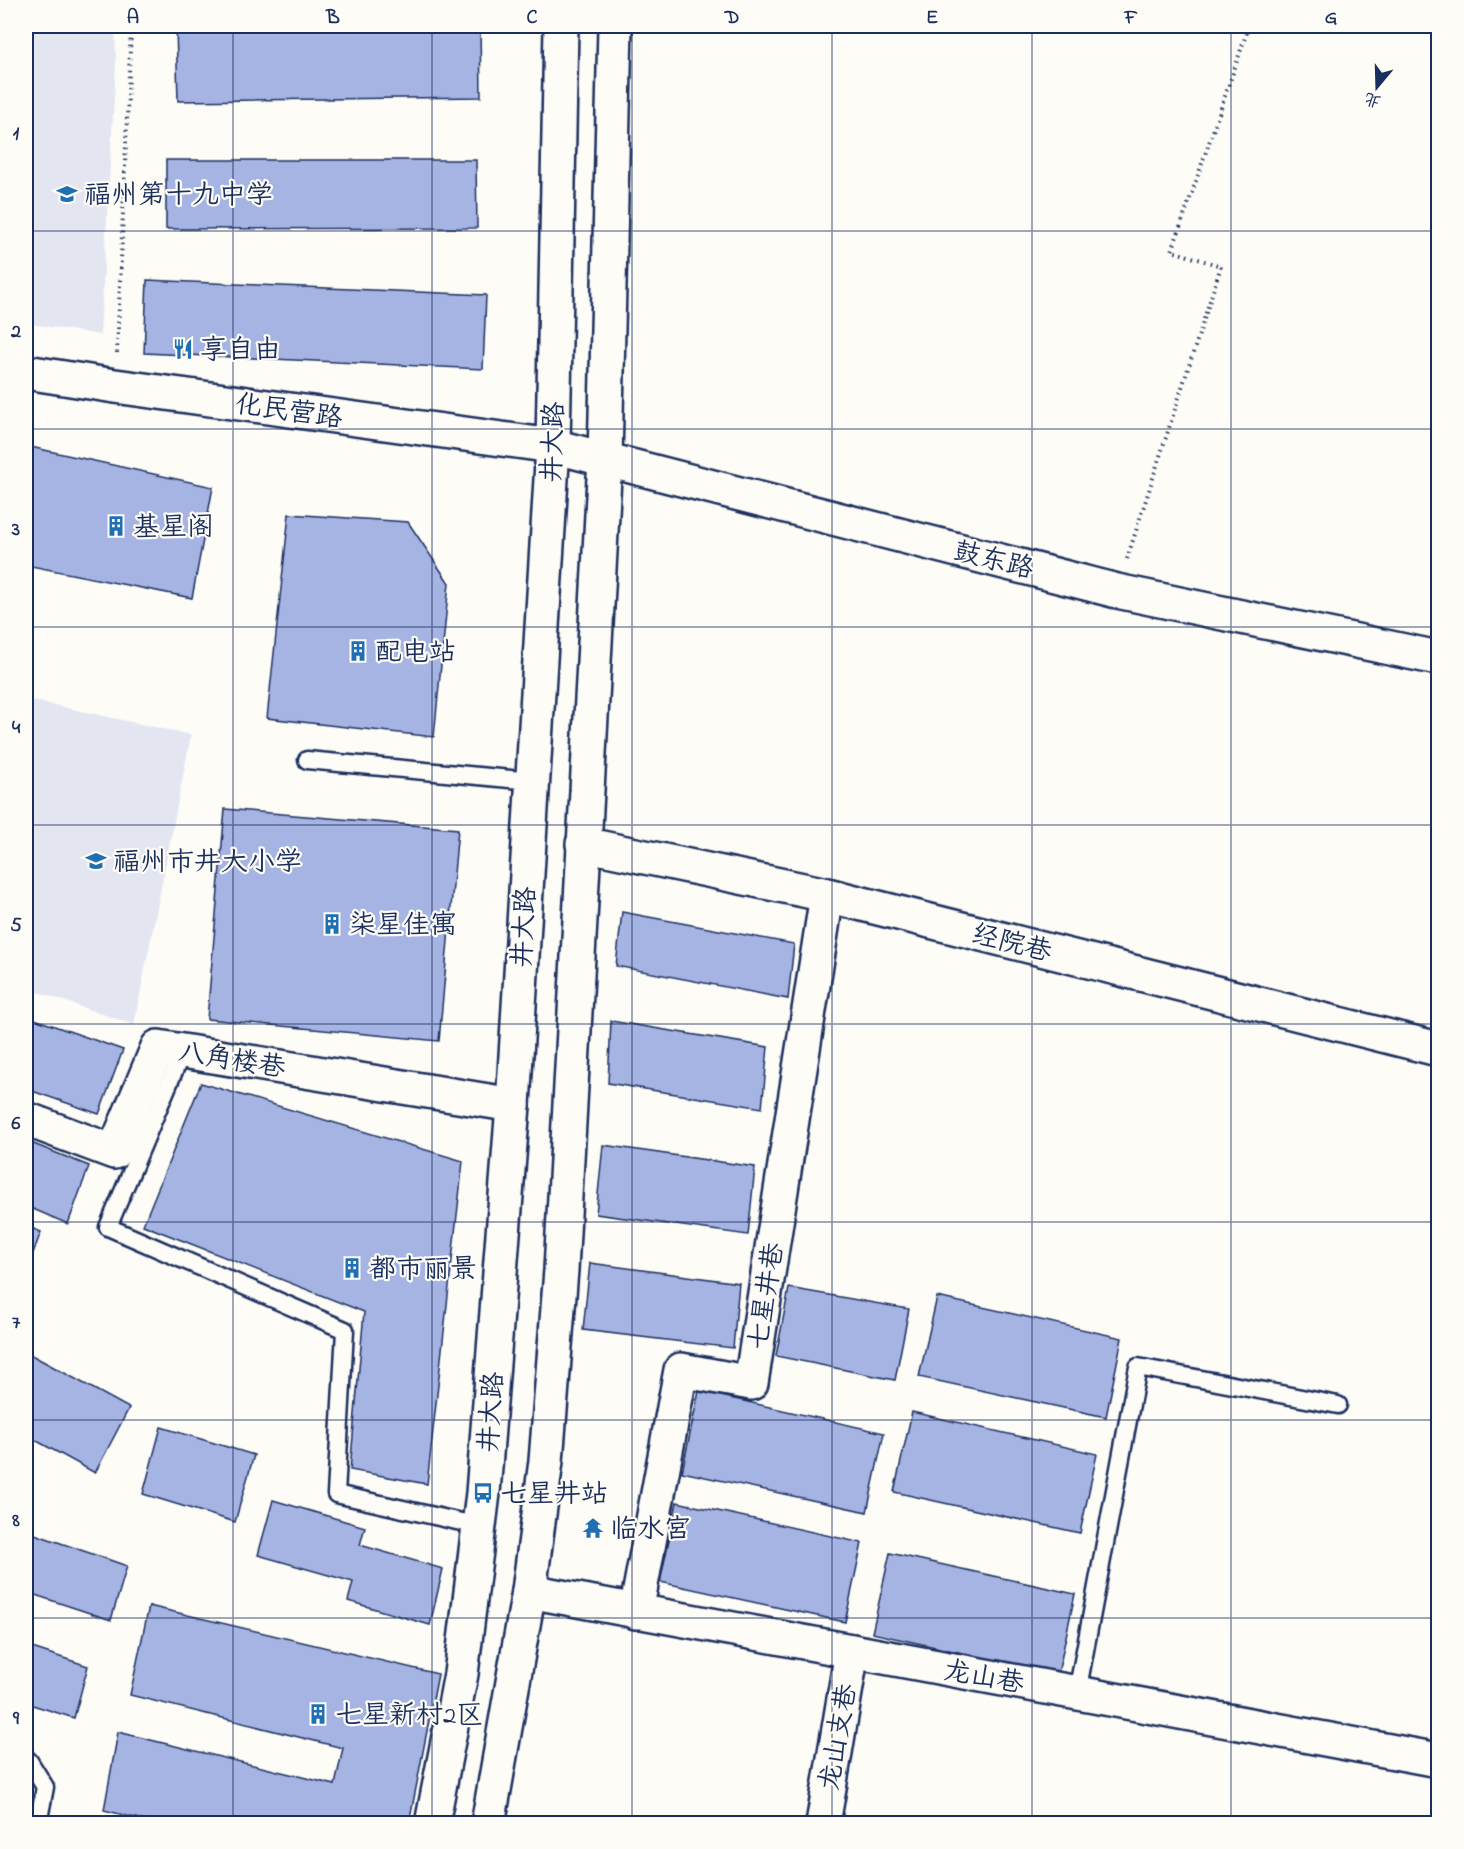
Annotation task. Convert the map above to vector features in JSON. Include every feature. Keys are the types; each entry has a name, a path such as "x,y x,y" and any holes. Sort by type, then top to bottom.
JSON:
{"street":[{"name":"井大路","path":"432,1824 461,1674 483,1493 513,1105 553,446 561,26"},
{"path":"488,1824 530,1591 546,1461 561,1270 605,459 615,26"},
{"name":"化民营路","path":"26,372 553,446"},
{"name":"鼓东路","path":"553,446 1117,591 1438,658"},
{"name":"经院巷","path":"583,844 827,895 1438,1049"},
{"name":"七星井巷","path":"636,1612 681,1370 752,1383 827,895"},
{"name":"八角楼巷","path":"26,1119 114,1152 158,1047 513,1105"},
{"name":"龙山巷","path":"530,1591 1438,1760"},
{"name":"龙山支巷","path":"823,1824 852,1652"}],"lane":[{"path":"307,760 532,781"},
{"path":"183,1050 108,1227 345,1330 336,1494 479,1526"},
{"path":"1077,1693 1138,1367 1338,1405"},
{"path":"26,1758 45,1787 38,1824"}],"path":[{"path":"115,386 131,26"},
{"path":"1117,591 1221,266 1173,251 1249,26"}],"shaded area":[{"name":"福州第十九中学","path":"26,26 115,26 116,64 100,335 26,323"},
{"name":"福州市井大小学","path":"26,699 191,735 134,1025 26,988"}],"building":[{"path":"176,26 480,26 481,97 178,101"},
{"path":"166,160 476,160 477,228 166,229"},
{"path":"147,280 486,295 483,369 144,353"},
{"name":"基星阁","path":"26,446 213,487 192,598 26,565"},
{"name":"配电站","path":"289,514 408,522 449,583 434,737 267,718"},
{"name":"柒星佳寓","path":"225,809 458,829 439,1041 207,1019"},
{"path":"622,912 794,944 788,999 616,966"},
{"path":"26,1016 123,1050 99,1114 26,1089"},
{"path":"611,1021 768,1047 762,1108 608,1083"},
{"name":"都市丽景","path":"201,1083 463,1161 427,1484 350,1470 364,1312 143,1225"},
{"path":"26,1141 89,1166 68,1224 26,1206"},
{"path":"603,1145 755,1167 748,1235 596,1214"},
{"path":"26,1226 41,1232 26,1272"},
{"path":"590,1263 739,1283 733,1348 583,1330"},
{"path":"789,1288 909,1309 895,1380 776,1356"},
{"path":"937,1297 1122,1338 1106,1417 919,1377"},
{"path":"26,1352 129,1408 95,1473 26,1435"},
{"path":"699,1391 884,1433 867,1512 682,1472"},
{"path":"912,1412 1097,1454 1080,1533 894,1492"},
{"path":"161,1427 254,1455 235,1522 143,1494"},
{"path":"273,1500 365,1527 360,1545 443,1569 430,1625 348,1601 353,1582 258,1555"},
{"path":"677,1502 862,1543 845,1622 660,1582"},
{"path":"26,1531 127,1566 111,1620 26,1592"},
{"path":"890,1553 1075,1594 1058,1674 872,1633"},
{"name":"七星新村2区","path":"149,1606 438,1674 409,1824 158,1824 104,1810 118,1732 335,1785 343,1748 130,1695"},
{"path":"26,1646 88,1666 74,1718 26,1703"}],"place":[{"name":"福州第十九中学","path":"67,194"},
{"name":"享自由","path":"183,349"},
{"name":"基星阁","path":"116,526"},
{"name":"配电站","path":"358,651"},
{"name":"福州市井大小学","path":"96,861"},
{"name":"柒星佳寓","path":"332,924"},
{"name":"都市丽景","path":"352,1268"},
{"name":"七星井站","path":"483,1493"},
{"name":"临水宫","path":"593,1528"},
{"name":"七星新村2区","path":"318,1714"}]}
